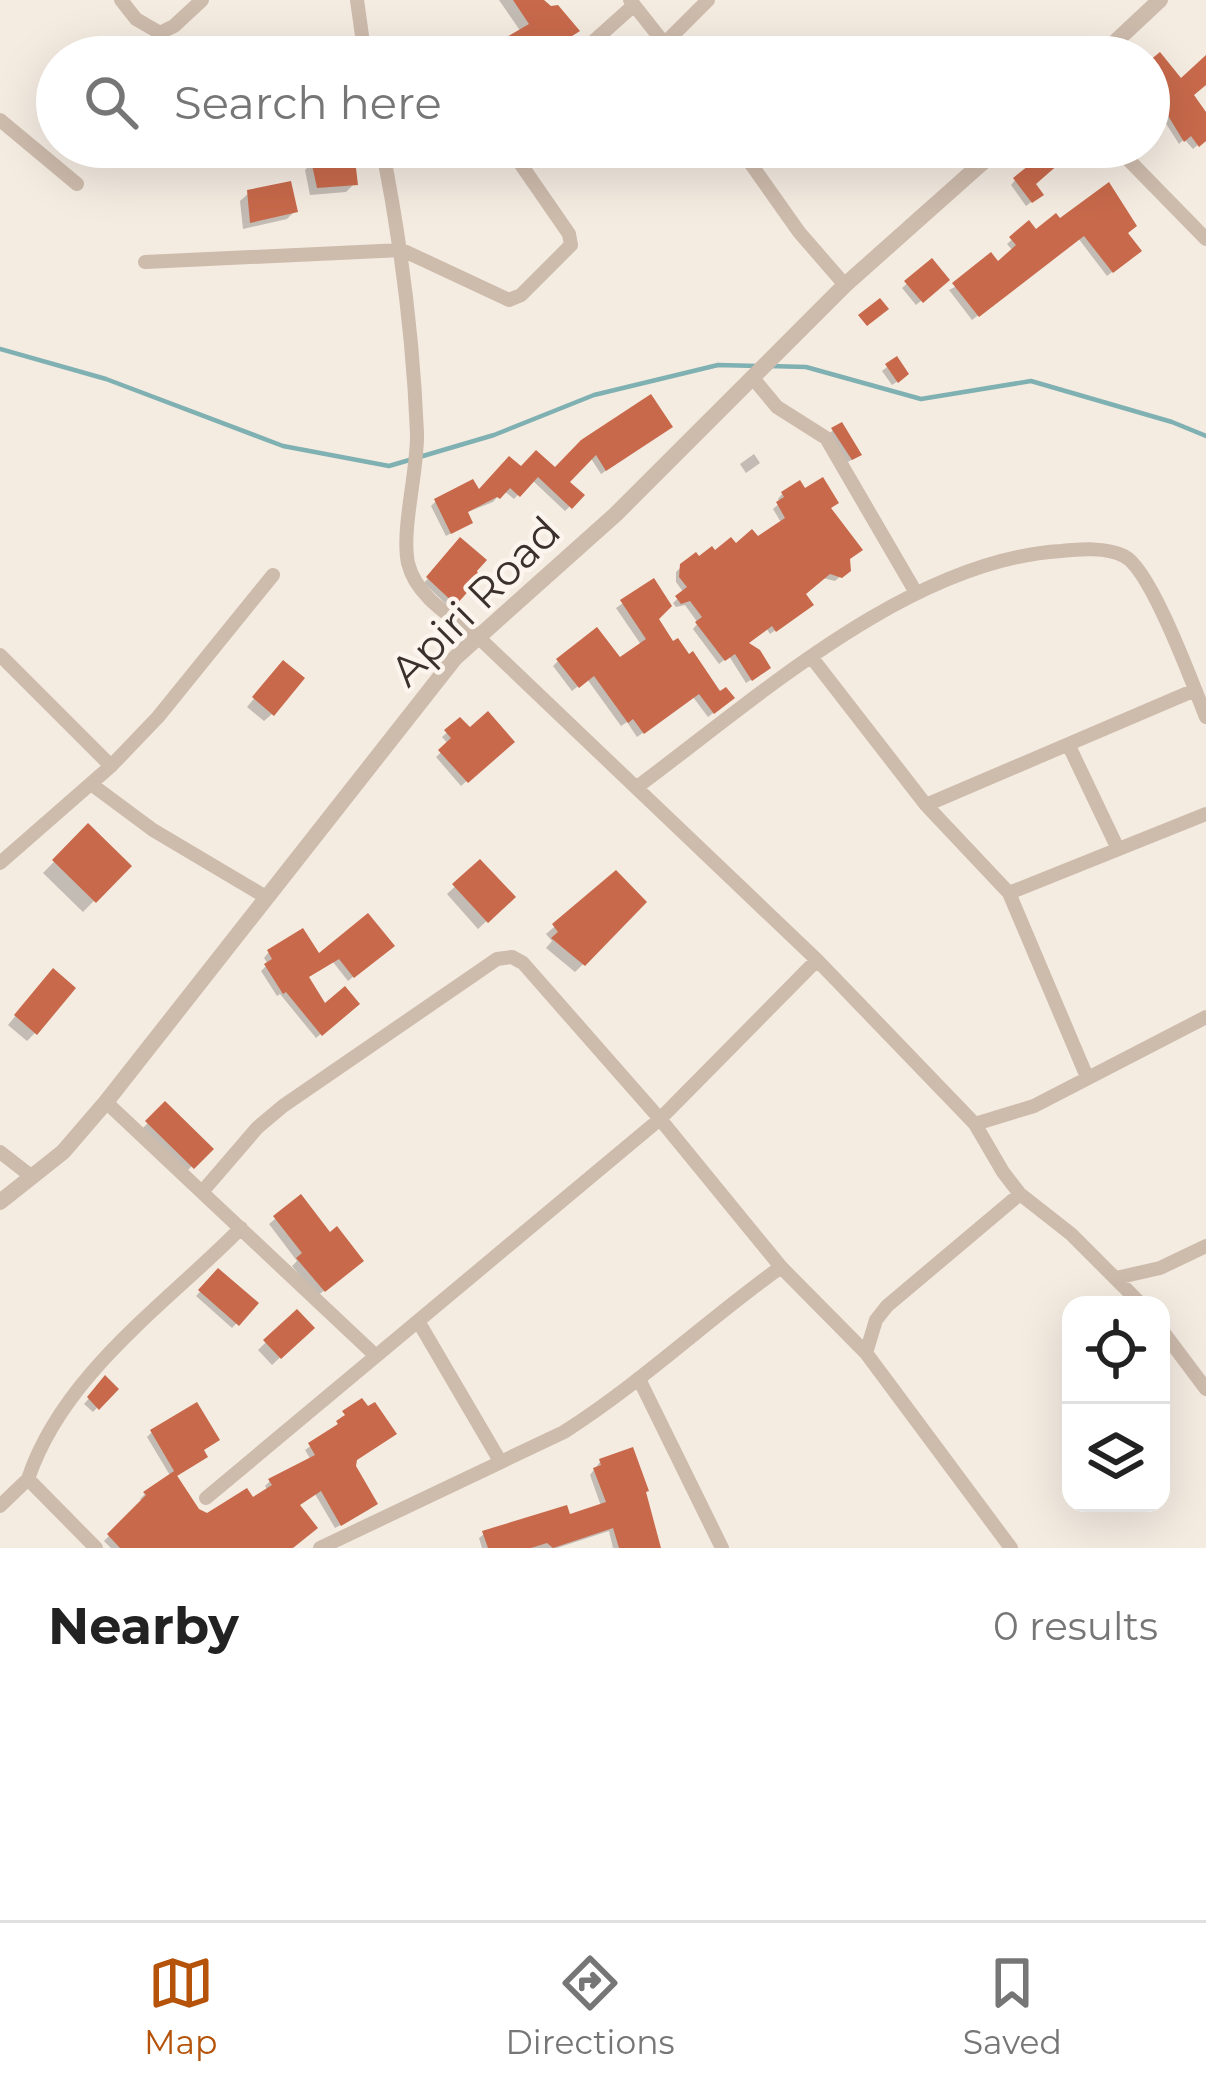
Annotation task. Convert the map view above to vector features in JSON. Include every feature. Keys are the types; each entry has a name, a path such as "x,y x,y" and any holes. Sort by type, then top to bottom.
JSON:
{"street":[{"path":"121,0 136,19 160,33 202,0"},
{"path":"358,0 362,36"},
{"path":"672,36 708,0"},
{"path":"1121,36 1160,0"},
{"path":"598,36 632,3 659,36"},
{"path":"0,120 36,150"},
{"path":"58,168 77,184"},
{"path":"386,168 403,250 417,439 407,560 428,597 477,636 817,960 975,1124 1020,1194 1070,1234 1133,1296"},
{"path":"145,262 403,250 509,300 571,245 569,234 523,168"},
{"path":"754,168 845,285"},
{"name":"Apiri Road","path":"0,1202 63,1152 106,1102 455,658 616,514 845,285 976,168"},
{"path":"1137,168 1206,239"},
{"path":"752,377 777,407 826,438 915,591"},
{"path":"637,787 812,658 915,591 990,564 1044,552 1087,549 1123,555 1138,567 1206,717"},
{"path":"0,863 111,766 172,700 273,575"},
{"path":"0,655 111,766"},
{"path":"812,658 926,805 1009,893 1088,1077"},
{"path":"926,805 1195,690"},
{"path":"1069,746 1118,849"},
{"path":"91,784 153,830 266,897"},
{"path":"1009,893 1206,814"},
{"path":"202,1192 257,1128 284,1106 497,959 512,956 660,1119 781,1267 866,1353 1010,1548"},
{"path":"206,1498 660,1119 817,960"},
{"path":"975,1124 1034,1106 1206,1017"},
{"path":"106,1102 376,1356"},
{"path":"0,1152 31,1177"},
{"path":"866,1353 876,1320 887,1306 1020,1194"},
{"path":"0,1506 28,1479 50,1425 108,1356 242,1228"},
{"path":"1116,1279 1160,1268 1206,1246"},
{"path":"320,1548 564,1432 781,1267"},
{"path":"418,1321 500,1461"},
{"path":"1170,1341 1206,1388"},
{"path":"639,1379 722,1548"},
{"path":"28,1479 96,1548"}],"building":[{"path":"513,0 558,5 580,31 572,36 508,36 529,24"},
{"path":"1206,55 1206,85 1194,95 1206,112 1206,141 1199,147 1191,136 1184,142 1170,119 1170,64 1181,78"},
{"path":"313,168 356,168 358,185 317,188"},
{"path":"1026,168 1054,168 1036,184 1044,195 1032,203 1013,178"},
{"path":"291,181 298,212 250,223 247,190"},
{"path":"1109,182 1137,226 1128,233 1142,251 1113,273 1084,236 979,317 952,283 991,252 998,261 1016,245 1009,237 1029,220 1036,229 1056,213 1060,218"},
{"path":"932,258 950,280 923,303 904,281"},
{"path":"880,298 889,309 867,326 858,315"},
{"path":"897,356 909,374 898,383 885,364"},
{"path":"651,394 673,427 606,471 596,455 570,482 585,495 572,509 538,477 520,497 510,488 500,499 468,512 473,523 451,534 434,499 473,479 479,489 509,456 521,466 536,450 555,467 581,440"},
{"path":"842,422 862,455 852,460 831,428"},
{"path":"823,477 839,503 831,508 863,550 850,559 851,571 842,578 830,574 806,594 814,605 776,632 772,626 749,643 760,650 771,668 752,681 735,654 725,661 695,622 702,617 690,601 681,604 675,596 687,587 679,577 680,564 696,552 699,556 712,546 715,550 731,537 736,543 752,529 758,536 785,518 776,502 784,497 781,492 800,480 805,488"},
{"path":"460,537 487,560 477,571 480,578 456,605 426,577"},
{"path":"654,578 672,606 659,619 673,641 678,638 689,654 693,651 720,691 726,687 735,698 714,714 699,694 644,734 633,719 628,723 594,676 579,688 556,659 597,627 620,657 646,639 620,600"},
{"path":"283,660 305,678 274,716 252,697"},
{"path":"488,711 515,742 468,783 438,750 451,738 444,730 460,717 470,727"},
{"path":"88,823 132,866 96,903 52,860"},
{"path":"480,859 516,897 488,923 452,884"},
{"path":"616,870 647,902 585,966 551,938 558,932 552,924"},
{"path":"368,913 395,946 354,978 339,959 309,977 325,1003 345,986 360,1004 322,1036 283,994 264,964 272,959 267,950 303,928 319,953"},
{"path":"53,968 76,988 37,1035 14,1015"},
{"path":"165,1101 214,1149 194,1169 145,1121"},
{"path":"301,1194 330,1232 337,1226 364,1261 325,1292 296,1258 302,1253 273,1216"},
{"path":"218,1268 259,1303 239,1326 198,1290"},
{"path":"297,1309 315,1328 281,1359 263,1340"},
{"path":"105,1375 119,1389 99,1410 87,1397"},
{"path":"362,1398 368,1406 375,1402 397,1434 357,1460 378,1504 341,1526 321,1491 300,1505 318,1528 293,1548 120,1548 107,1534 146,1495 143,1492 174,1471 199,1509 207,1513 247,1488 253,1497 272,1485 268,1479 315,1455 308,1443 338,1424 345,1415 342,1411"},
{"path":"197,1402 220,1440 204,1450 208,1457 177,1476 150,1430"},
{"path":"633,1447 649,1491 661,1548 619,1548 613,1528 553,1548 547,1543 531,1548 488,1548 482,1531 567,1505 570,1514 606,1502 593,1468 601,1465 599,1459"}],"waterway":[{"path":"0,349 106,379 283,446 389,466 494,435 594,395 718,365 758,366"},
{"path":"770,366 806,367 921,399 1031,381 1206,436"}]}
